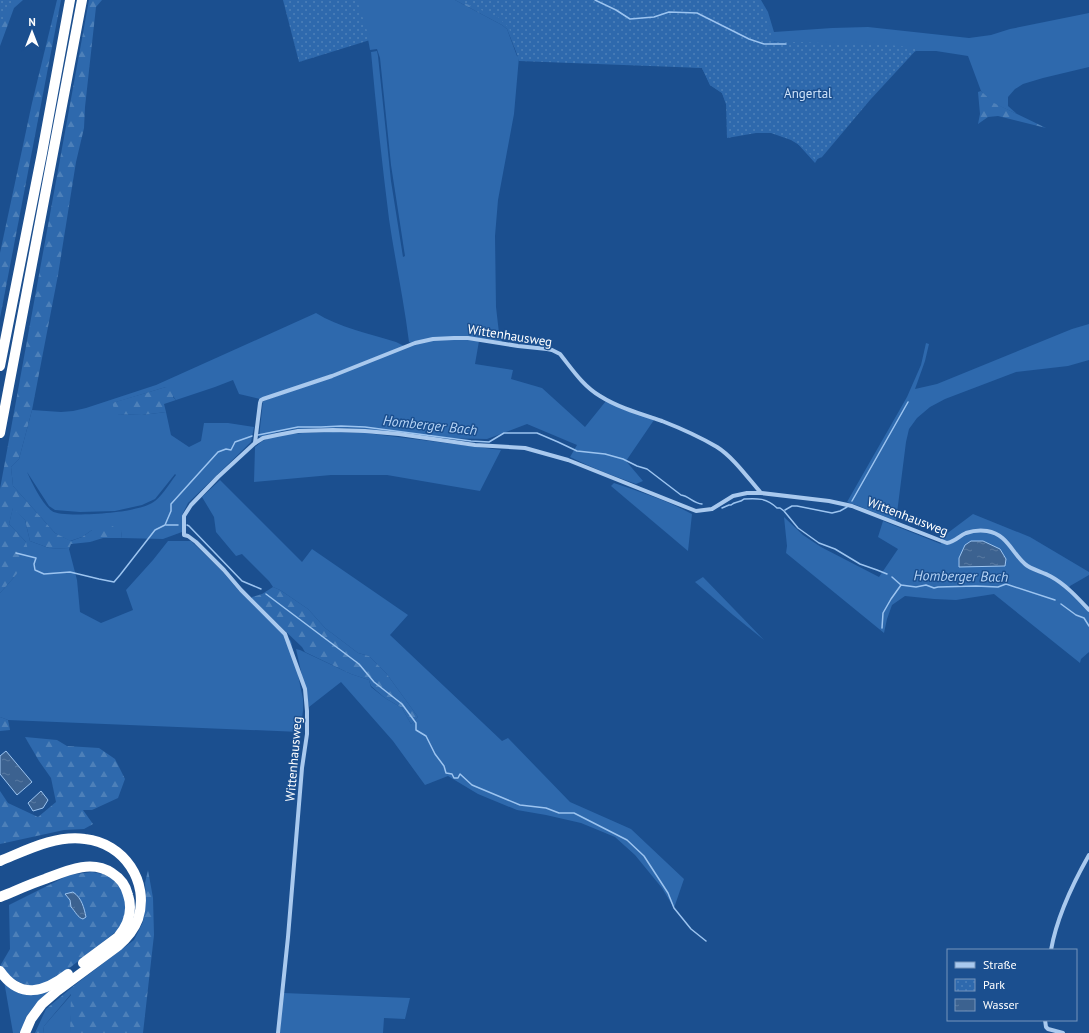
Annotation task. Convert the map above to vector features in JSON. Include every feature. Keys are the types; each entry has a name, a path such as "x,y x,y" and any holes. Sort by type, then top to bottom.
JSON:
{"highway":[{"path":"0,366 42,153 70,0"},
{"path":"0,433 82,0"},
{"path":"0,861 49,842 69,838 92,840 103,843 121,854 133,869 140,890 141,904 137,920 126,939 42,1004 31,1019 25,1033"},
{"path":"0,897 70,869 92,866 105,869 120,880 127,890 130,909 128,920 124,928 112,942 59,981 45,988 31,991 24,990 11,983 0,971"}],"street":[{"name":"Wittenhausweg","path":"255,443 260,403 263,399 332,376 415,343 440,339 468,338 548,349 560,354 583,382 599,396 623,408 664,422 692,434 717,447 730,458 761,493"},
{"name":"Wittenhausweg","path":"278,1033 288,937 302,768 307,734 307,711 304,689 285,634 240,590 224,570 207,553 191,538 184,535 184,516 191,504 255,443 263,438 298,431 364,431 399,434 475,445 525,448 573,462 696,511 712,509 733,496 747,493 761,493 828,501 852,506 947,543 952,542 966,534 977,531 989,531 1008,542 1025,565 1050,576 1065,586 1089,610"},
{"path":"1051,949 1057,923 1064,903 1089,855"},
{"path":"1047,1030 1063,1033"}],"green space":[{"path":"0,0 23,0 14,8 0,46"},
{"path":"0,0 17,0 6,9 0,29"},
{"path":"57,0 61,0 0,318 0,253 32,103"},
{"path":"89,0 102,0 96,7 84,128 76,162 58,275 32,410 19,459 11,467 13,486 55,533 71,541 82,537 92,530 112,526 122,531 121,538 103,538 90,542 71,544 69,549 49,548 30,541 25,520 13,508 9,524 26,542 29,554 16,575 0,593 0,489"},
{"path":"283,0 357,0 370,40 299,62"},
{"path":"284,0 455,0 507,29 517,56 519,57 514,114 498,200 495,236 496,307 499,333 502,342 461,337 409,342 389,219 379,136 371,52 377,51 391,181 403,257 405,256 391,165 380,58 377,49 370,50 368,39"},
{"path":"455,0 467,0 513,25 520,54 517,54 507,29"},
{"name":"Angertal","path":"457,0 758,0 764,11 774,42 860,45 880,44 918,48 870,100 822,157 815,160 804,148 791,140 771,133 756,133 727,138 726,103 722,93 710,85 702,68 519,61 509,28 498,17"},
{"path":"754,0 761,0 768,12 774,32 868,27 969,38 991,35 1010,29 1089,13 1089,67 1043,78 1023,84 1015,89 1008,97 1008,106 1017,114 993,103 981,91 968,56 936,51 916,51 902,59 825,147 815,163 797,143 786,137 768,132 728,110 722,93 710,85 702,68 524,54 749,41 778,42 770,41"},
{"path":"981,91 994,103 1046,128 998,116 988,117 978,124 980,114 978,92"},
{"path":"316,313 344,326 396,342 404,346 338,372 260,399 239,394 233,380 176,400 166,387 113,403 117,414 142,415 166,412 171,435 189,447 201,441 204,423 228,423 254,427 251,442 188,503 182,515 182,532 163,539 121,538 122,531 92,530 82,537 70,541 55,533 13,486 11,467 19,459 32,410 61,412 73,411 156,385","holes":["27,472 49,506 55,510 80,512 115,511 142,505 155,499 175,474 176,475 159,498 148,505 127,511 92,514 67,514 58,513 48,508 34,487"]},
{"path":"1089,324 1089,360 1068,366 1016,372 945,399 930,407 917,418 909,429 906,442 896,521 847,502 907,397 921,365 926,343 929,344 925,361 915,389 937,384 1072,329"},
{"path":"457,338 479,341 475,364 513,370 511,379 542,388 585,427 606,401 654,420 626,461 643,481 636,484 570,457 577,445 527,424 487,439 433,438 366,429 332,428 296,429 259,437 263,401 334,376 407,347 428,341"},
{"path":"166,387 175,389 173,397 176,400 164,404 166,412 142,415 116,414 112,403"},
{"path":"333,432 366,433 501,450 480,491 387,475 331,475 254,482 255,447 262,441 272,437 289,434"},
{"path":"220,480 302,562 312,549 408,615 390,635 502,741 508,738 570,802 631,829 684,879 674,908 662,888 635,855 615,837 581,823 517,810 478,794 448,776 425,785 393,741 341,682 309,707 296,649 351,674 369,680 371,687 385,698 402,708 411,724 418,717 386,673 369,656 358,653 325,628 308,609 273,587 242,554 236,556 216,532 214,517 202,497"},
{"path":"614,483 644,493 692,514 688,551 611,486"},
{"path":"13,507 25,520 30,541 49,548 69,549 77,580 80,612 101,623 133,610 126,590 168,541 191,541 223,572 240,592 291,641 303,699 300,732 8,720 0,717 0,593 16,575 26,542 9,524"},
{"path":"973,514 1030,537 1089,572 1089,575 1070,586 1068,590 1089,612 1089,652 1081,659 1080,663 994,594 956,600 905,596 892,605 884,633 786,553 787,546 784,517 803,535 821,547 879,577 898,549 878,537 883,521 941,544 941,538"},
{"path":"703,577 764,640 695,582"},
{"path":"273,587 308,609 325,628 358,653 369,656 386,673 418,717 411,724 402,708 385,698 371,686 369,680 351,674 305,652 302,647 252,599 252,597 262,594"},
{"path":"0,717 8,720 10,730 0,731"},
{"path":"25,737 57,740 67,746 99,748 115,759 125,779 118,798 92,810 83,810 93,824 84,829 64,830 0,844 0,791 8,803 38,817 56,802 51,778"},
{"path":"148,870 153,898 154,935 143,1033 70,1033 71,994 44,1026 43,1033 35,1033 46,1009 134,940 143,922 146,898 145,883"},
{"path":"92,872 108,875 120,885 125,894 125,917 118,930 58,977 44,985 31,987 7,975 0,966 10,949 9,905 69,875"},
{"path":"4,981 49,991 35,1005 26,1017 21,1033 13,1033"},
{"path":"283,993 410,998 405,1019 384,1018 383,1033 280,1033"},
{"path":"72,994 70,1033 43,1033 44,1026"}],"water":[{"path":"971,541 983,541 1000,549 1006,559 1005,566 959,567 959,558 965,545"},
{"path":"6,751 32,782 17,795 0,774 0,756"},
{"path":"41,791 48,800 43,808 33,811 28,803"},
{"path":"73,892 81,900 86,917 83,919 78,916 71,907 70,900 65,894"}],"waterway":[{"path":"595,0 616,10 630,19 654,17 669,12 697,13 749,39 764,44 786,44"},
{"path":"852,501 908,402"},
{"name":"Homberger Bach","path":"258,435 298,427 341,426 365,427 489,442 504,433 537,433 577,451 605,454 623,459 647,469 681,495 702,504"},
{"name":"Homberger Bach","path":"16,553 36,558 34,564 35,570 44,574 70,572 114,582 155,530 165,525 171,511 171,504 218,452 226,449 231,450 235,442 252,436"},
{"name":"Homberger Bach","path":"722,508 744,499 766,500 784,511 798,528 819,543 835,549 860,564 887,574"},
{"path":"785,510 792,506 797,506 832,513 847,507"},
{"path":"166,525 178,525"},
{"path":"187,525 242,581 261,589"},
{"name":"Homberger Bach","path":"892,577 901,585 916,587 926,585 934,588 976,586 998,587 1006,584 1055,600"},
{"path":"882,628 883,613 901,585"},
{"path":"266,594 359,664 374,682 402,704 416,723 416,730 426,736 435,754 444,766 446,773 452,774 454,778 458,778 460,774 472,785 520,805 546,808 559,813 574,813 627,840 644,856 668,893 674,908 691,929 706,941"},
{"name":"Homberger Bach","path":"1061,604 1076,615 1084,618 1089,626"}]}
